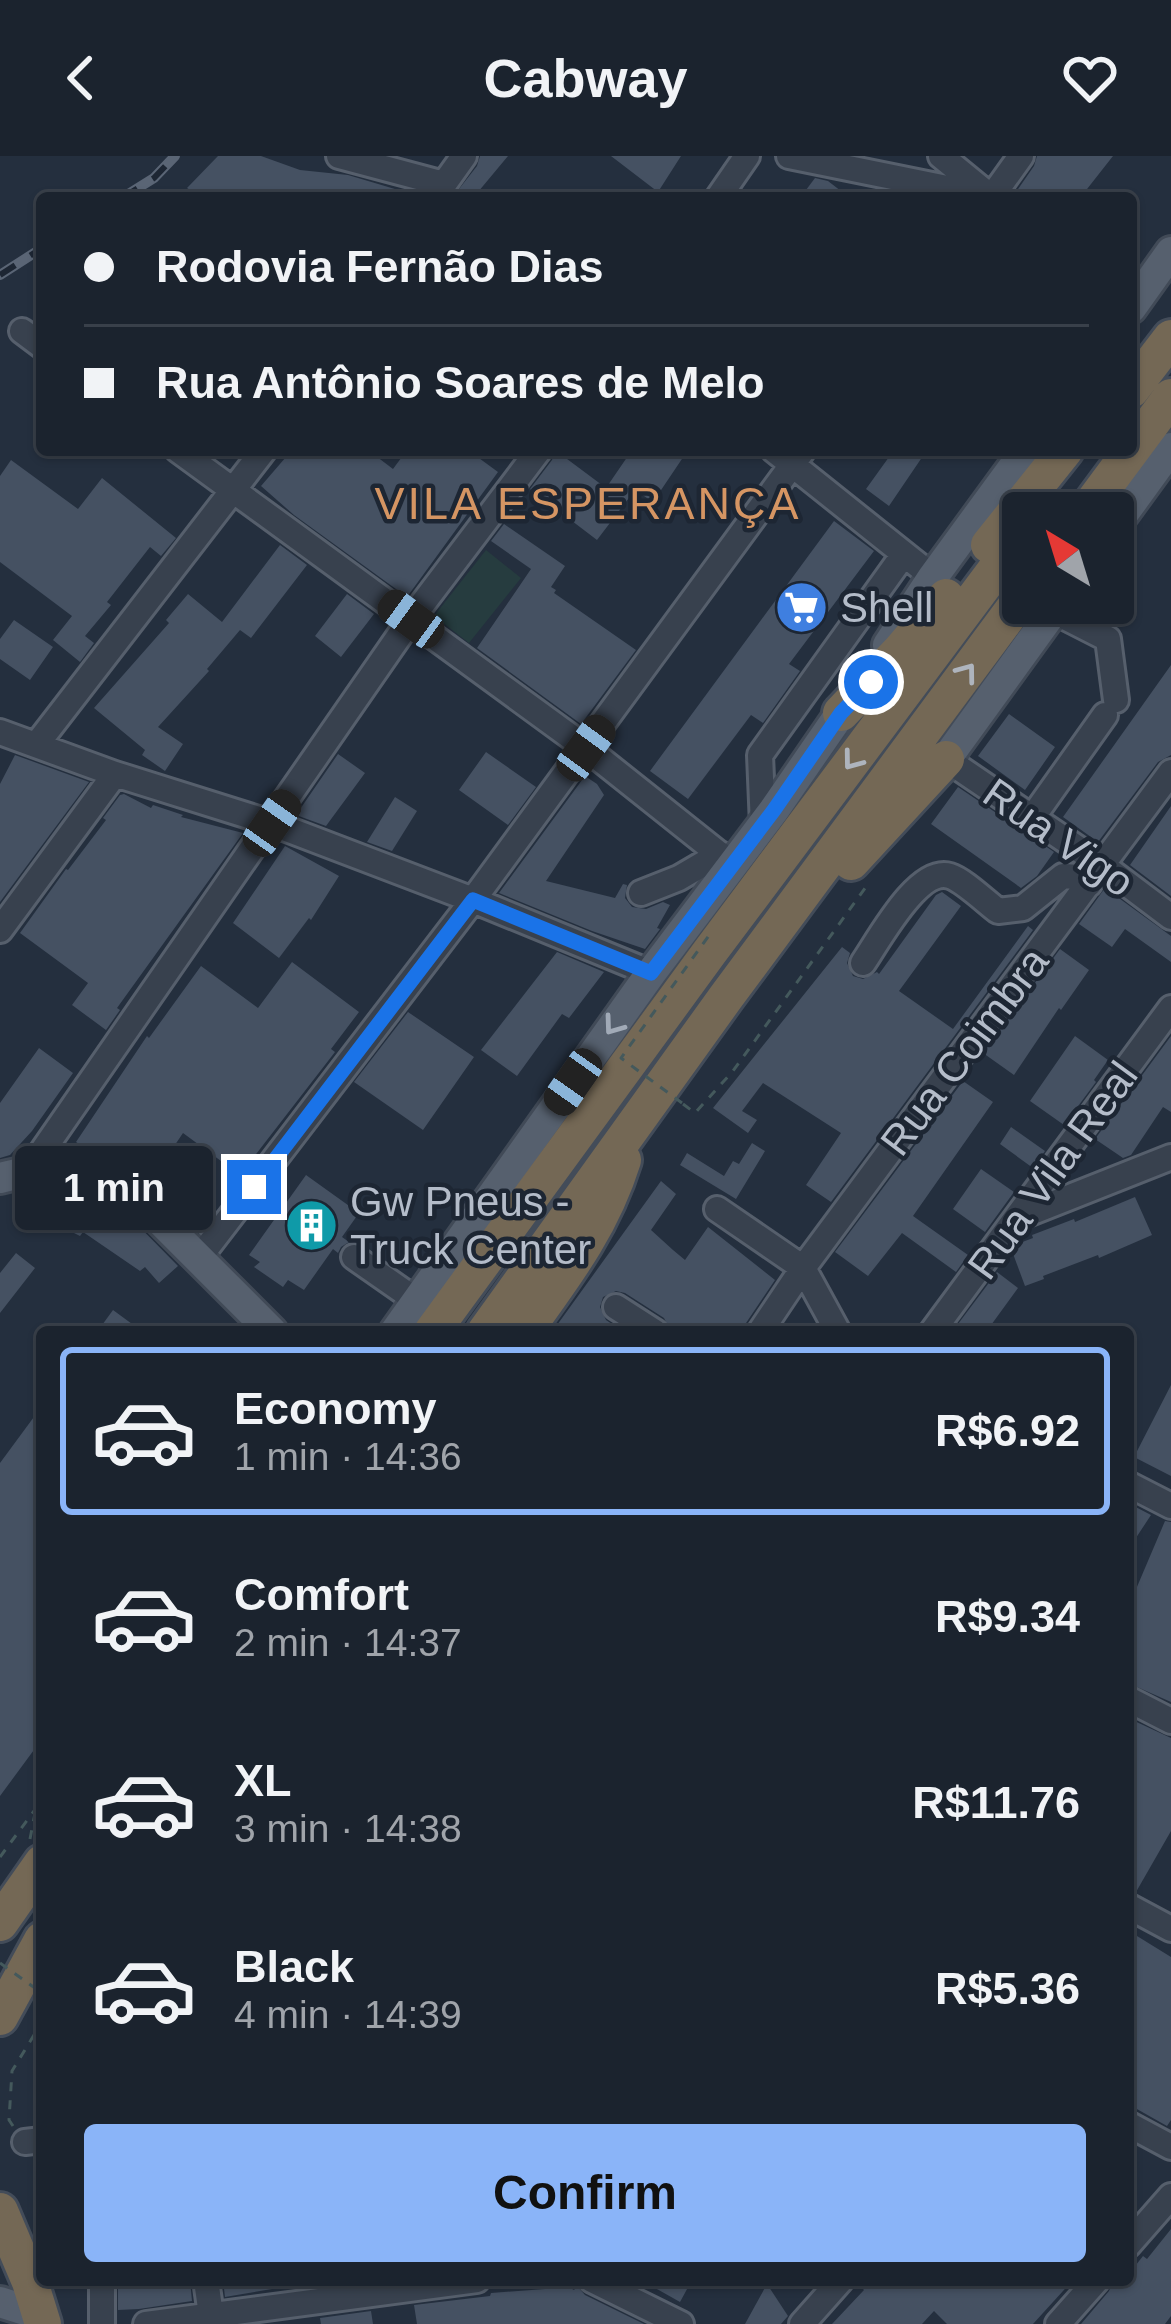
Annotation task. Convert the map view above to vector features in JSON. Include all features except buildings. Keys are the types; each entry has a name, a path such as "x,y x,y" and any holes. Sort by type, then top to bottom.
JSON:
{"highway":[{"path":"1137,361 1171,319"},
{"path":"1137,383 1171,338"},
{"path":"1137,443 1171,397"},
{"path":"841,713 901,650 1060,456"},
{"path":"1054,492 1081,456"},
{"path":"1101,492 1127,456"},
{"path":"424,1317 737,915 1002,561"},
{"path":"489,1326 726,997 1029,624"},
{"path":"726,997 946,759"},
{"path":"528,1326 587,1244 612,1197 635,1124"},
{"path":"3,1917 36,1860"},
{"path":"0,1995 36,1946"},
{"path":"0,2017 36,1949"},
{"path":"0,2211 30,2282 41,2324"}],"main road":[{"path":"1137,299 1171,252"},
{"path":"1134,499 1171,448"},
{"path":"424,1317 726,859 763,824 1022,456"},
{"path":"946,759 1032,624"},
{"path":"0,1178 30,1169 100,1177 130,1191 266,1326"},
{"path":"0,2302 26,2310 41,2324"}],"street":[{"path":"339,156 444,184 464,156"},
{"path":"722,192 747,156"},
{"path":"789,156 962,192"},
{"path":"941,156 984,192"},
{"path":"995,192 1021,156"},
{"path":"186,456 586,748 726,859 641,892"},
{"path":"38,745 259,456"},
{"path":"30,1169 411,619 534,456"},
{"path":"199,1258 586,748 789,456"},
{"path":"792,456 933,577"},
{"path":"763,824 760,755 904,554"},
{"path":"867,606 899,628"},
{"path":"1032,818 1110,707 1108,639 1081,624"},
{"path":"0,732 272,823 651,973"},
{"name":"Rua Vigo","path":"946,759 1032,818 1096,875 1171,917"},
{"name":"Rua Coimbra","path":"764,1326 802,1268 1171,772"},
{"path":"0,930 115,774"},
{"path":"863,963 916,888 933,876 950,876 998,911 1023,908 1063,876 1096,875"},
{"name":"Rua Vila Real","path":"936,1326 1171,1008"},
{"path":"1015,1219 1171,1156"},
{"path":"717,1209 802,1268 835,1326"},
{"path":"354,1256 424,1317"},
{"path":"616,1307 646,1326"},
{"path":"1134,1487 1171,1506"},
{"path":"1134,1702 1171,1721"},
{"path":"1134,1909 1171,1929"},
{"path":"1134,2127 1171,2147"},
{"path":"1134,2238 1171,2196"},
{"path":"102,2286 102,2324"},
{"path":"207,2286 211,2315"},
{"path":"146,2324 429,2286"},
{"path":"604,2286 682,2324"},
{"path":"802,2324 836,2286"},
{"path":"1058,2324 1092,2286"}],"path":[{"path":"710,934 621,1058 695,1113 733,1070 871,879"},
{"path":"0,1857 36,1808"},
{"path":"36,1808 36,1860"},
{"path":"0,1963 36,1989"},
{"path":"34,2141 9,2120 12,2071 36,2032"}],"green space":[{"path":"486,550 521,578 469,643 434,616"}],"railway":[{"path":"132,192 175,156"},
{"path":"0,275 36,252"}],"place":[{"name":"Shell","path":"801,607"},
{"name":"Gw Pneus - Truck Center","path":"311,1225"}],"district":[{"name":"VILA ESPERANÇA","path":"588,503"}],"route":[{"path":"254,1187 473,900 651,973 841,713 871,682"}]}
